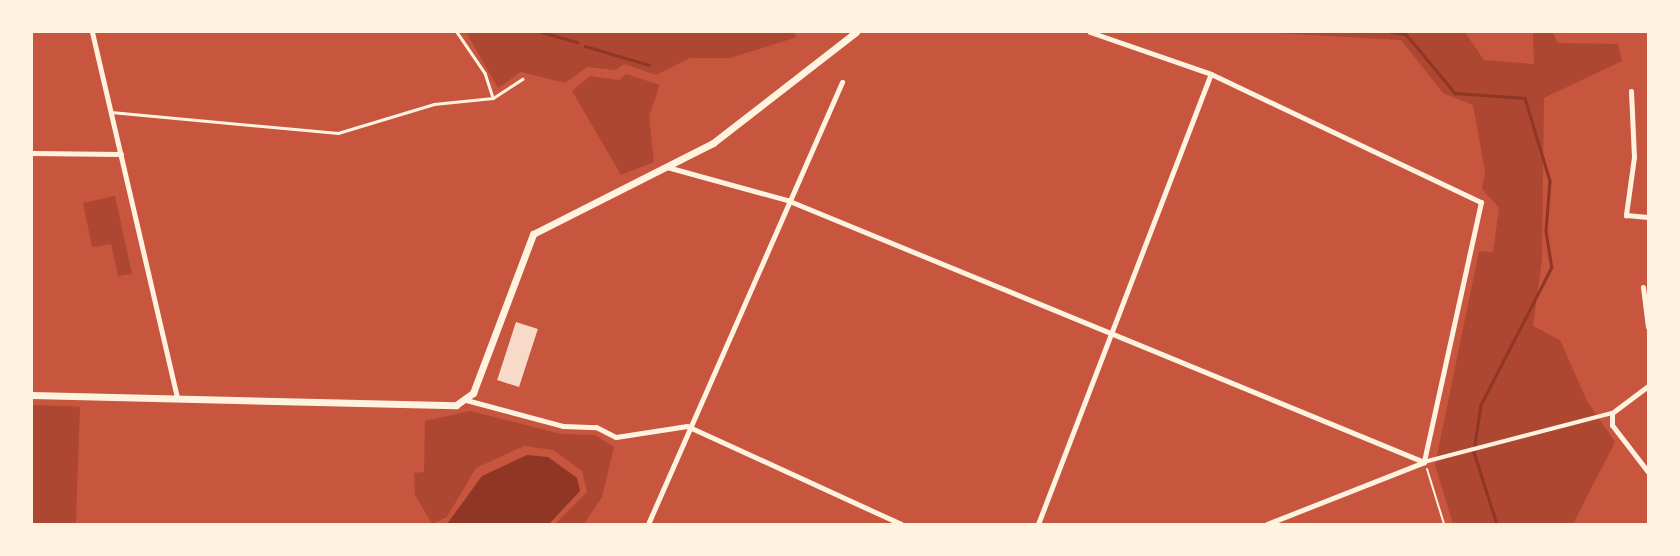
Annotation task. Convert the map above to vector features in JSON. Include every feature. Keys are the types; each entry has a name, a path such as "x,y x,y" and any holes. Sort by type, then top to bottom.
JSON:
{"main road":[{"path":"32,395 441,405 466,400 533,233 713,143 856,32"}],"street":[{"path":"92,32 177,397"},
{"path":"1090,32 1211,74 1481,202 1424,462"},
{"path":"1038,524 1211,74"},
{"path":"648,524 687,426 842,82"},
{"path":"1631,91 1634,157 1626,215 1648,217"},
{"path":"32,153 121,154"},
{"path":"667,167 787,200 1113,331 1424,462"},
{"path":"1643,287 1648,327"},
{"path":"1267,524 1468,447 1612,413 1648,386"},
{"path":"466,400 617,437 687,426 901,524"},
{"path":"1612,413 1612,425 1648,472"},
{"path":"880,515 881,524"}],"lane":[{"path":"457,32 485,73 493,98"},
{"path":"111,111 338,133 434,104 493,98 522,79"}],"path":[{"path":"1424,462 1444,524"}],"shaded area":[{"path":"466,32 793,32 797,37 730,58 690,58 656,75 624,64 616,70 587,67 565,83 521,72 498,88"},
{"path":"1254,32 1465,32 1484,60 1534,64 1533,32 1553,32 1557,43 1618,44 1622,61 1544,98 1542,260 1533,326 1560,340 1587,401 1615,442 1573,524 1453,524 1435,465 1479,251 1493,252 1499,208 1482,189 1485,171 1473,105 1443,93 1401,40"},
{"path":"626,74 660,85 649,116 654,162 621,175 572,91 590,76 619,80"},
{"path":"115,196 132,274 118,276 111,244 92,247 83,203"},
{"path":"32,405 80,407 76,524 32,524"},
{"path":"470,411 561,434 595,435 614,447 602,497 584,524 555,524 587,492 582,471 553,450 524,446 476,468 447,517 432,524 415,495 414,473 424,472 425,421"},
{"path":"527,455 548,457 577,478 580,491 549,524 447,524 482,476"}],"building":[{"path":"516,322 538,329 519,387 497,380"}],"waterway":[{"path":"542,32 578,42"},
{"path":"1391,32 1406,34 1455,93 1525,98 1550,181 1546,231 1552,267 1481,405 1474,452 1497,524"},
{"path":"585,46 649,65"}]}
